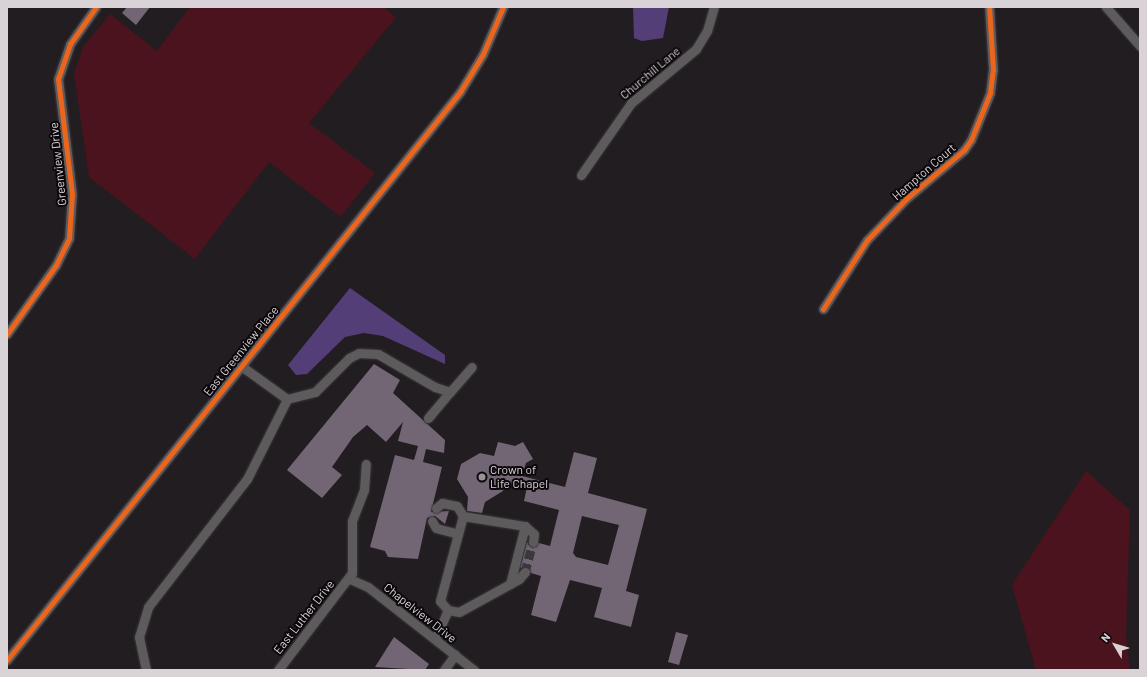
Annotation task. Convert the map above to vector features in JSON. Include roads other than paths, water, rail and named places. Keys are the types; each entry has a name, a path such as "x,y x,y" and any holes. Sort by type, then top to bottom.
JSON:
{"street":[{"name":"Greenview Drive","path":"7,334 56,265 69,238 72,194 58,79 70,44 96,7"},
{"name":"East Greenview Place","path":"7,660 460,92 483,54 504,7"},
{"name":"Churchill Lane","path":"581,174 631,103 696,49 708,31 714,7"},
{"name":"Hampton Court","path":"823,309 868,240 907,198 964,150 971,140 990,93 993,70 989,7"},
{"path":"1106,7 1140,46"},
{"path":"241,366 287,399 315,392 349,358 364,352 378,354 434,387 450,392"},
{"path":"428,418 472,366"},
{"path":"146,670 139,637 148,607 248,479 287,399"},
{"path":"350,579 353,566 352,521 364,490 366,464"},
{"path":"436,508 442,503 457,506 463,516 440,601 448,610 462,611 510,584 525,572"},
{"path":"463,516 526,526 534,534 533,542"},
{"path":"432,521 436,528 458,534"},
{"path":"510,584 526,526"},
{"name":"Chapelview Drive","path":"350,579 368,587 474,670"},
{"name":"East Luther Drive","path":"278,670 350,579"},
{"path":"435,640 448,610"},
{"path":"444,670 455,655"}],"tunnel":[{"path":"525,572 533,542"}],"place":[{"name":"Crown of Life Chapel","path":"482,477"}]}
